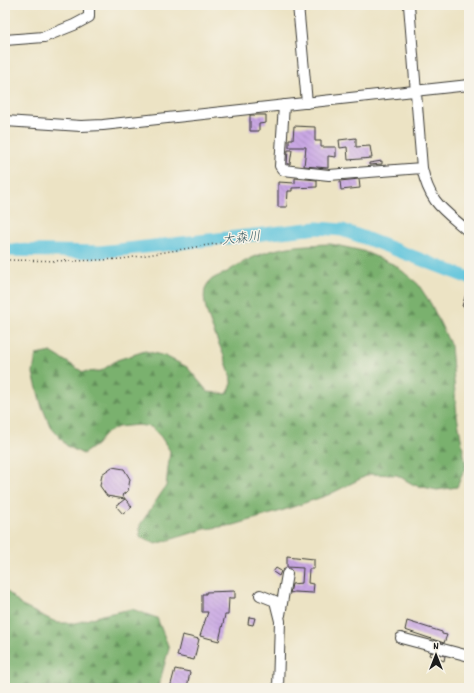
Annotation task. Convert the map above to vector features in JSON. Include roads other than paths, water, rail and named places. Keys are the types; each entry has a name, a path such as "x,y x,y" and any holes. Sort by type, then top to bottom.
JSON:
{"street":[{"path":"5,40 44,37 68,28 89,17 89,5"},
{"path":"298,5 306,103"},
{"path":"409,5 422,168 426,186 440,208 469,232"},
{"path":"5,121 81,126 469,85"},
{"path":"284,105 280,166 283,170 329,175 422,168"},
{"path":"278,688 280,621 287,574"},
{"path":"260,595 275,601 280,621"},
{"path":"401,638 469,656"}],"waterway":[{"name":"大森川","path":"5,250 100,252 317,228 342,230 469,278"}]}
